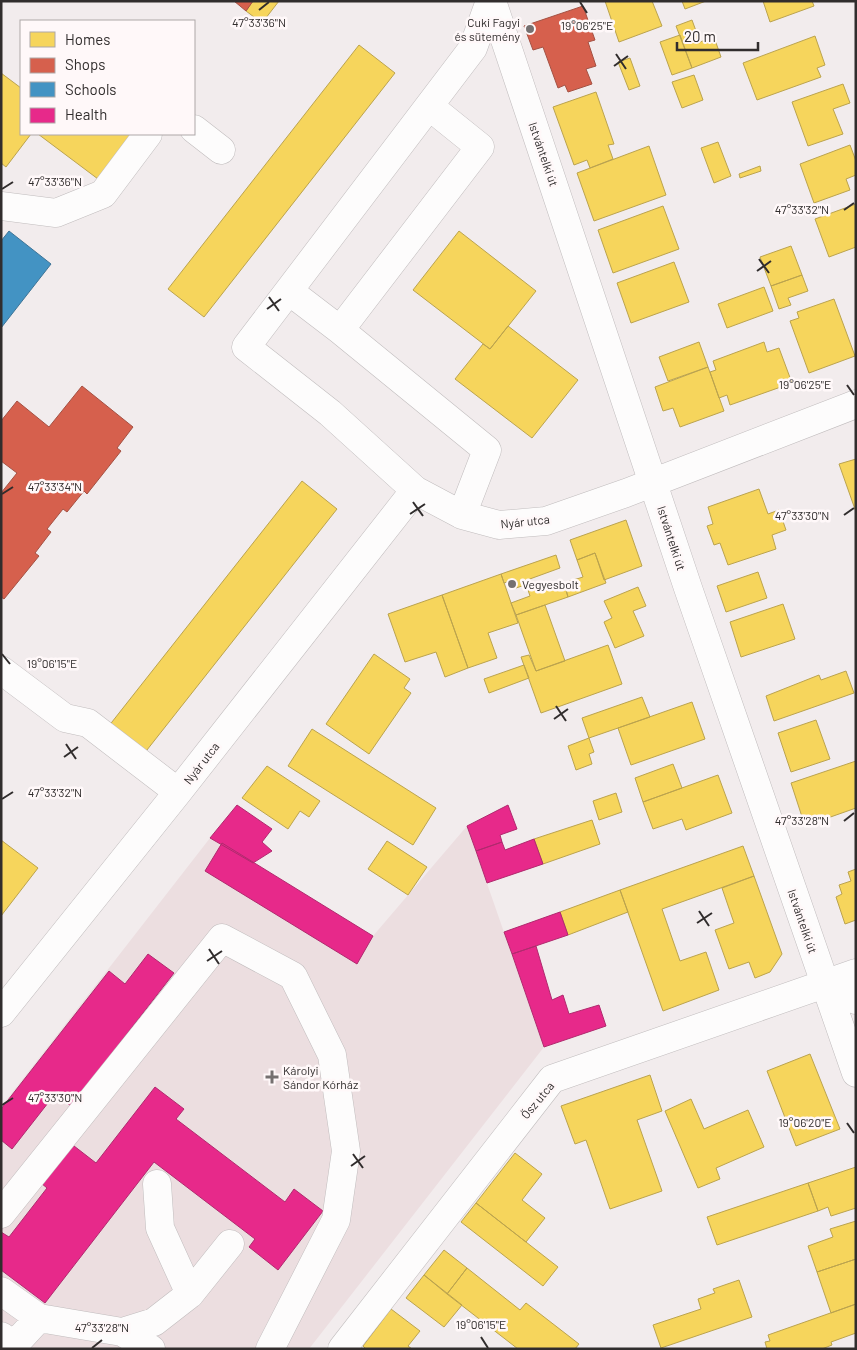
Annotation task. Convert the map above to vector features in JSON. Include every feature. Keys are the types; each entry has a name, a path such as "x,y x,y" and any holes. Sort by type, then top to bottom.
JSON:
{"street":[{"name":"Istvántelki út","path":"415,490 330,412 246,347 474,48 491,1"},
{"name":"Istvántelki út","path":"491,1 654,481 688,588 856,1073"},
{"path":"340,330 480,147 429,106"},
{"path":"195,130 221,150"},
{"path":"1,206 56,213 103,194 147,135"},
{"path":"289,291 340,330 487,450 462,515"},
{"name":"Nyár utca","path":"6,997 178,792 415,490 462,515 499,525 546,521 856,404"},
{"name":"Nyár utca","path":"1,670 65,718 88,724 178,792"},
{"path":"1,1214 222,938 293,976 332,1055 346,1151 336,1220 270,1349"},
{"name":"Ősz utca","path":"342,1349 552,1079 856,973"},
{"path":"825,984 856,1000"},
{"path":"157,1184 160,1228 190,1294"},
{"path":"122,1332 154,1322 190,1294 230,1244"},
{"path":"1,1291 39,1318 122,1332 150,1349"},
{"path":"12,1343 39,1318"}],"shaded area":[{"name":"Károlyi Sándor Kórház","path":"467,826 544,1047 309,1349 1,1349 1,1107 210,838 373,936"}],"building: Homes":[{"path":"253,1 279,1 262,23 246,11"},
{"path":"605,1 652,1 662,26 619,42"},
{"path":"682,1 706,1 685,9"},
{"path":"763,1 812,1 814,6 770,22"},
{"path":"692,20 700,42 714,37 721,57 692,68 676,26"},
{"path":"680,35 692,68 672,75 660,42"},
{"path":"815,36 825,65 817,68 821,77 757,100 743,63"},
{"path":"359,45 395,73 204,317 168,289"},
{"path":"630,58 640,86 629,90 618,62"},
{"path":"1,73 20,87 20,135 30,135 6,167 1,163"},
{"path":"694,75 703,100 682,108 672,82"},
{"path":"843,84 850,103 833,109 843,134 808,146 792,102"},
{"path":"596,92 614,144 608,145 613,159 590,168 587,160 574,165 553,107"},
{"path":"39,135 138,135 102,182"},
{"path":"718,142 731,176 714,183 701,148"},
{"path":"850,145 856,161 856,175 846,179 850,190 814,203 800,164"},
{"path":"649,146 666,195 594,221 577,173"},
{"path":"760,166 761,171 740,178 739,174"},
{"path":"856,204 856,247 829,257 815,219"},
{"path":"663,206 679,249 613,273 598,230"},
{"path":"459,231 536,291 490,349 413,290"},
{"path":"791,246 802,275 771,286 760,257"},
{"path":"674,262 689,302 631,323 617,283"},
{"path":"802,275 808,291 788,298 791,305 779,309 771,286"},
{"path":"764,287 773,311 727,328 718,304"},
{"path":"834,299 855,356 809,373 790,321 799,318 797,312"},
{"path":"508,326 578,380 532,438 455,379 483,344 490,349"},
{"path":"699,342 708,367 668,381 659,357"},
{"path":"764,342 767,352 779,348 792,383 730,405 727,395 719,398 710,372 716,370 713,361"},
{"path":"708,367 724,411 680,427 673,408 663,411 655,387"},
{"path":"856,459 856,512 839,464"},
{"path":"302,481 337,509 143,755 108,727"},
{"path":"759,489 768,514 779,510 786,530 772,535 776,549 728,565 720,543 714,545 707,526 713,524 708,507"},
{"path":"626,520 642,566 604,580 595,553 577,560 570,540"},
{"path":"595,553 606,583 568,597 564,583 583,577 577,560"},
{"path":"556,555 560,568 527,580 528,584 516,588 513,580 504,583 501,574"},
{"path":"758,572 767,598 726,612 717,586"},
{"path":"501,574 518,623 488,633 497,658 468,668 442,595"},
{"path":"564,583 568,597 516,615 511,603 530,596 527,587 537,584 540,592"},
{"path":"638,587 646,606 633,611 644,636 615,648 604,622 612,618 604,601"},
{"path":"442,595 468,668 445,677 436,652 405,662 388,614"},
{"path":"783,604 795,639 741,657 730,622"},
{"path":"545,605 565,661 536,671 516,615"},
{"path":"608,645 622,684 541,713 521,657 529,655 536,671"},
{"path":"374,654 410,679 404,688 411,693 369,754 326,724"},
{"path":"524,665 529,678 489,693 484,679"},
{"path":"846,671 854,693 774,721 766,696 819,675 821,680"},
{"path":"642,697 650,717 589,738 582,718"},
{"path":"692,702 705,739 631,765 618,728"},
{"path":"816,720 830,759 791,772 778,733"},
{"path":"312,729 436,808 413,845 288,766"},
{"path":"589,738 594,752 589,754 592,764 576,770 568,746"},
{"path":"856,761 856,808 805,826 791,783"},
{"path":"673,764 682,788 643,802 635,778"},
{"path":"267,766 320,801 309,817 300,811 288,829 242,798"},
{"path":"718,775 732,813 686,830 682,819 653,829 643,802"},
{"path":"616,793 622,812 599,820 593,801"},
{"path":"592,820 600,844 543,864 534,839"},
{"path":"1,840 38,868 1,916"},
{"path":"387,841 427,867 408,895 368,869"},
{"path":"743,846 754,876 662,909 680,961 706,952 719,990 663,1011 620,890"},
{"path":"856,869 856,920 845,924 836,897 842,894 839,885 851,881 848,872"},
{"path":"754,876 782,954 770,972 755,978 749,962 729,969 715,930 734,923 722,888"},
{"path":"620,890 628,912 568,935 560,912"},
{"path":"810,1054 840,1129 796,1146 767,1071"},
{"path":"650,1075 662,1111 637,1120 662,1191 610,1209 586,1140 575,1144 561,1106"},
{"path":"691,1099 704,1129 748,1110 764,1147 716,1168 720,1179 698,1188 665,1111"},
{"path":"515,1153 542,1174 522,1200 545,1218 526,1242 476,1203"},
{"path":"856,1167 856,1208 831,1216 828,1207 818,1211 808,1183"},
{"path":"808,1183 818,1211 717,1245 707,1217"},
{"path":"476,1203 558,1267 543,1286 461,1222"},
{"path":"856,1221 856,1259 817,1272 808,1246 833,1237 830,1229"},
{"path":"444,1250 467,1268 447,1294 424,1275"},
{"path":"856,1259 856,1304 831,1313 817,1272"},
{"path":"467,1268 520,1310 526,1303 579,1344 575,1349 518,1349 447,1294"},
{"path":"424,1275 462,1305 444,1327 406,1298"},
{"path":"739,1280 752,1317 661,1348 653,1325 701,1309 698,1299 715,1293 713,1289"},
{"path":"856,1304 856,1333 831,1342 832,1345 822,1349 767,1349 765,1342 770,1341 768,1335"},
{"path":"391,1309 420,1331 408,1346 412,1349 366,1349 363,1346"}],"building: Shops":[{"path":"234,1 253,1 246,11"},
{"path":"583,6 595,40 588,42 596,66 586,69 592,84 568,92 565,85 558,88 543,47 533,50 524,26"},
{"path":"82,386 133,427 117,448 121,451 87,494 84,491 67,512 63,509 47,529 51,532 35,553 39,556 4,599 1,597 1,493 17,473 1,461 1,421 17,401 49,427"}],"building: Schools":[{"path":"9,231 51,264 1,328 1,241"}],"building: Health":[{"path":"237,805 272,829 262,842 272,851 253,863 210,838"},
{"path":"508,805 517,829 500,835 502,842 476,851 467,826"},
{"path":"534,839 543,864 487,883 476,851 502,842 505,850"},
{"path":"222,843 373,936 357,964 205,871"},
{"path":"560,912 568,935 512,954 504,932"},
{"path":"536,946 552,1000 563,995 569,1014 599,1005 606,1026 544,1047 512,954"},
{"path":"148,954 174,973 71,1106 55,1094 12,1149 1,1140 1,1109 109,971 125,984"},
{"path":"155,1087 184,1109 176,1119 285,1202 294,1189 323,1211 278,1270 249,1247 255,1239 154,1162 45,1303 1,1270 1,1232 9,1237 47,1188 35,1178 65,1139 96,1163"}],"place":[{"name":"Cuki Fagyi és sütemény","path":"530,29"},
{"name":"Vegyesbolt","path":"512,584"},
{"name":"Károlyi Sándor Kórház","path":"272,1077"}]}
